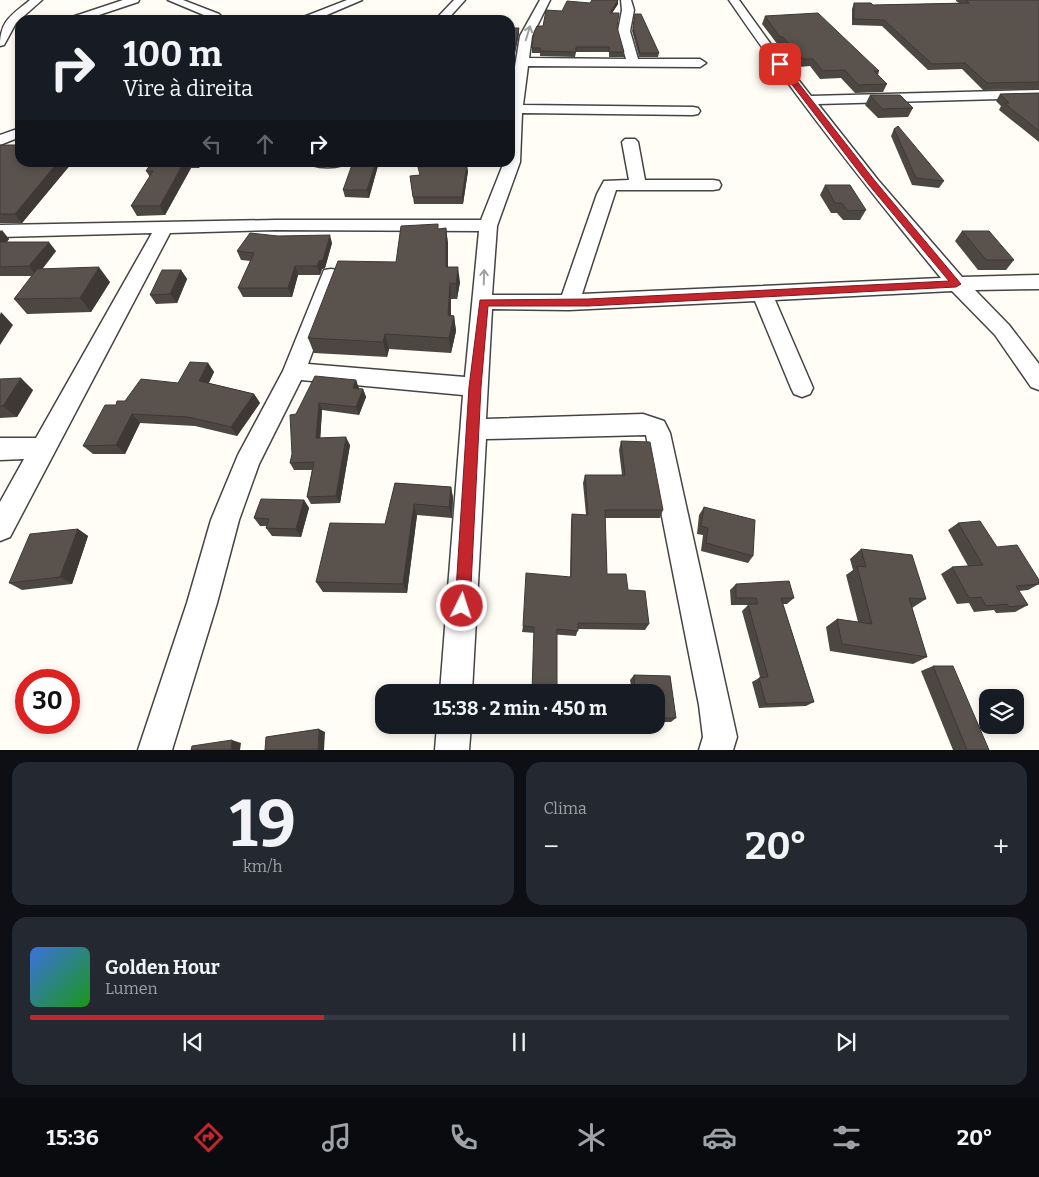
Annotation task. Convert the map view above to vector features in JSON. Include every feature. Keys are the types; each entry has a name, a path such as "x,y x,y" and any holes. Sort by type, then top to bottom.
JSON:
{"street":[{"path":"16,15 37,0"},
{"path":"88,15 134,0"},
{"path":"173,0 212,15"},
{"path":"446,15 460,0"},
{"path":"544,0 528,28 515,109 693,111"},
{"path":"626,0 628,10 624,30 633,63"},
{"path":"734,0 771,53 872,183 956,284 1002,330 1039,381"},
{"path":"322,15 358,4"},
{"path":"4,43 6,22"},
{"path":"523,62 700,63"},
{"path":"809,100 1039,94"},
{"path":"0,140 15,134"},
{"path":"630,142 638,184"},
{"path":"457,684 474,430 475,387 488,226 509,167"},
{"path":"569,303 609,187 613,184 712,185"},
{"path":"0,231 276,225 488,226"},
{"path":"0,528 164,228"},
{"path":"155,750 202,603 226,520 247,463 294,371 331,274"},
{"path":"483,302 569,303 956,284 1039,282"},
{"path":"763,294 802,388"},
{"path":"294,371 475,387"},
{"path":"474,430 643,424 654,428 658,433 715,705 720,737 716,750"},
{"path":"0,449 44,448"},
{"path":"452,750 453,734"}],"building":[{"path":"592,0 618,0 610,13 619,13 617,27 624,52 609,52 609,47 576,47 576,52 540,51 540,48 532,48 534,32 537,26 543,26 546,10 562,11 567,1 590,3"},
{"path":"966,0 1039,0 1039,82 987,83 965,63 932,64 884,20 854,19 854,3 871,3 873,5 969,3"},
{"path":"818,13 879,71 874,71 887,84 858,85 845,70 823,71 813,59 802,59 783,37 780,37 765,16"},
{"path":"635,14 641,14 659,53 640,53 633,27"},
{"path":"515,28 519,28 515,47"},
{"path":"1039,93 1039,131 1004,103 1009,103 1000,94"},
{"path":"870,95 900,95 913,108 882,109"},
{"path":"898,126 944,181 916,178 894,129"},
{"path":"0,145 15,145 15,167 54,167 15,214 0,214"},
{"path":"149,167 181,167 160,206 131,206 153,171 146,171"},
{"path":"351,167 374,167 367,190 343,190"},
{"path":"418,167 467,167 462,197 413,197 410,176 420,175"},
{"path":"825,185 850,185 866,210 848,211 842,203 835,203"},
{"path":"438,224 438,229 446,228 446,267 458,267 456,284 450,283 448,315 454,316 449,338 385,334 383,342 308,338 338,261 396,262 401,226"},
{"path":"962,231 989,231 1014,260 986,260"},
{"path":"250,233 278,236 330,235 323,260 319,261 317,266 295,266 288,288 238,288 254,253 237,251"},
{"path":"0,242 49,242 29,266 0,267"},
{"path":"99,267 80,298 14,299 37,269"},
{"path":"162,270 181,270 170,294 150,295"},
{"path":"190,362 208,363 199,381 254,394 231,427 188,417 132,414 116,445 83,446 105,405 116,405 117,401 125,401 141,379 178,383"},
{"path":"315,376 356,380 353,388 363,389 356,407 319,403 316,438 346,437 336,496 307,497 314,462 290,463 292,454 290,415 296,414"},
{"path":"21,378 3,406 0,406 0,379"},
{"path":"621,441 650,442 663,510 605,510 607,574 626,574 628,590 645,591 649,624 578,623 578,631 557,629 557,684 532,684 534,627 523,626 526,573 571,577 572,514 588,515 585,475 625,475"},
{"path":"395,483 451,487 449,507 414,504 403,584 316,582 330,523 385,524"},
{"path":"261,499 304,500 296,529 266,528 269,519 254,518"},
{"path":"704,507 755,520 753,556 706,543 708,528 701,526"},
{"path":"980,521 997,547 1017,545 1039,580 1039,584 1016,586 1028,605 1009,607 1007,604 986,606 981,597 969,598 952,567 983,565 958,523"},
{"path":"78,529 60,577 9,583 30,534"},
{"path":"861,549 912,555 926,599 909,598 927,657 842,644 837,619 872,624 857,566 866,567"},
{"path":"789,581 794,598 781,598 814,702 766,704 759,678 768,677 748,604 758,604 756,598 736,598 736,584"},
{"path":"933,666 953,666 979,727 979,734 982,734 989,750 967,750"},
{"path":"634,675 670,676 676,718 665,718 665,684 635,684"},
{"path":"319,729 318,750 265,750 266,737"},
{"path":"232,740 231,750 191,750 192,746"}],"route":[{"path":"462,606 474,430 475,387 483,302 569,303 956,284 872,183 780,64"}]}
